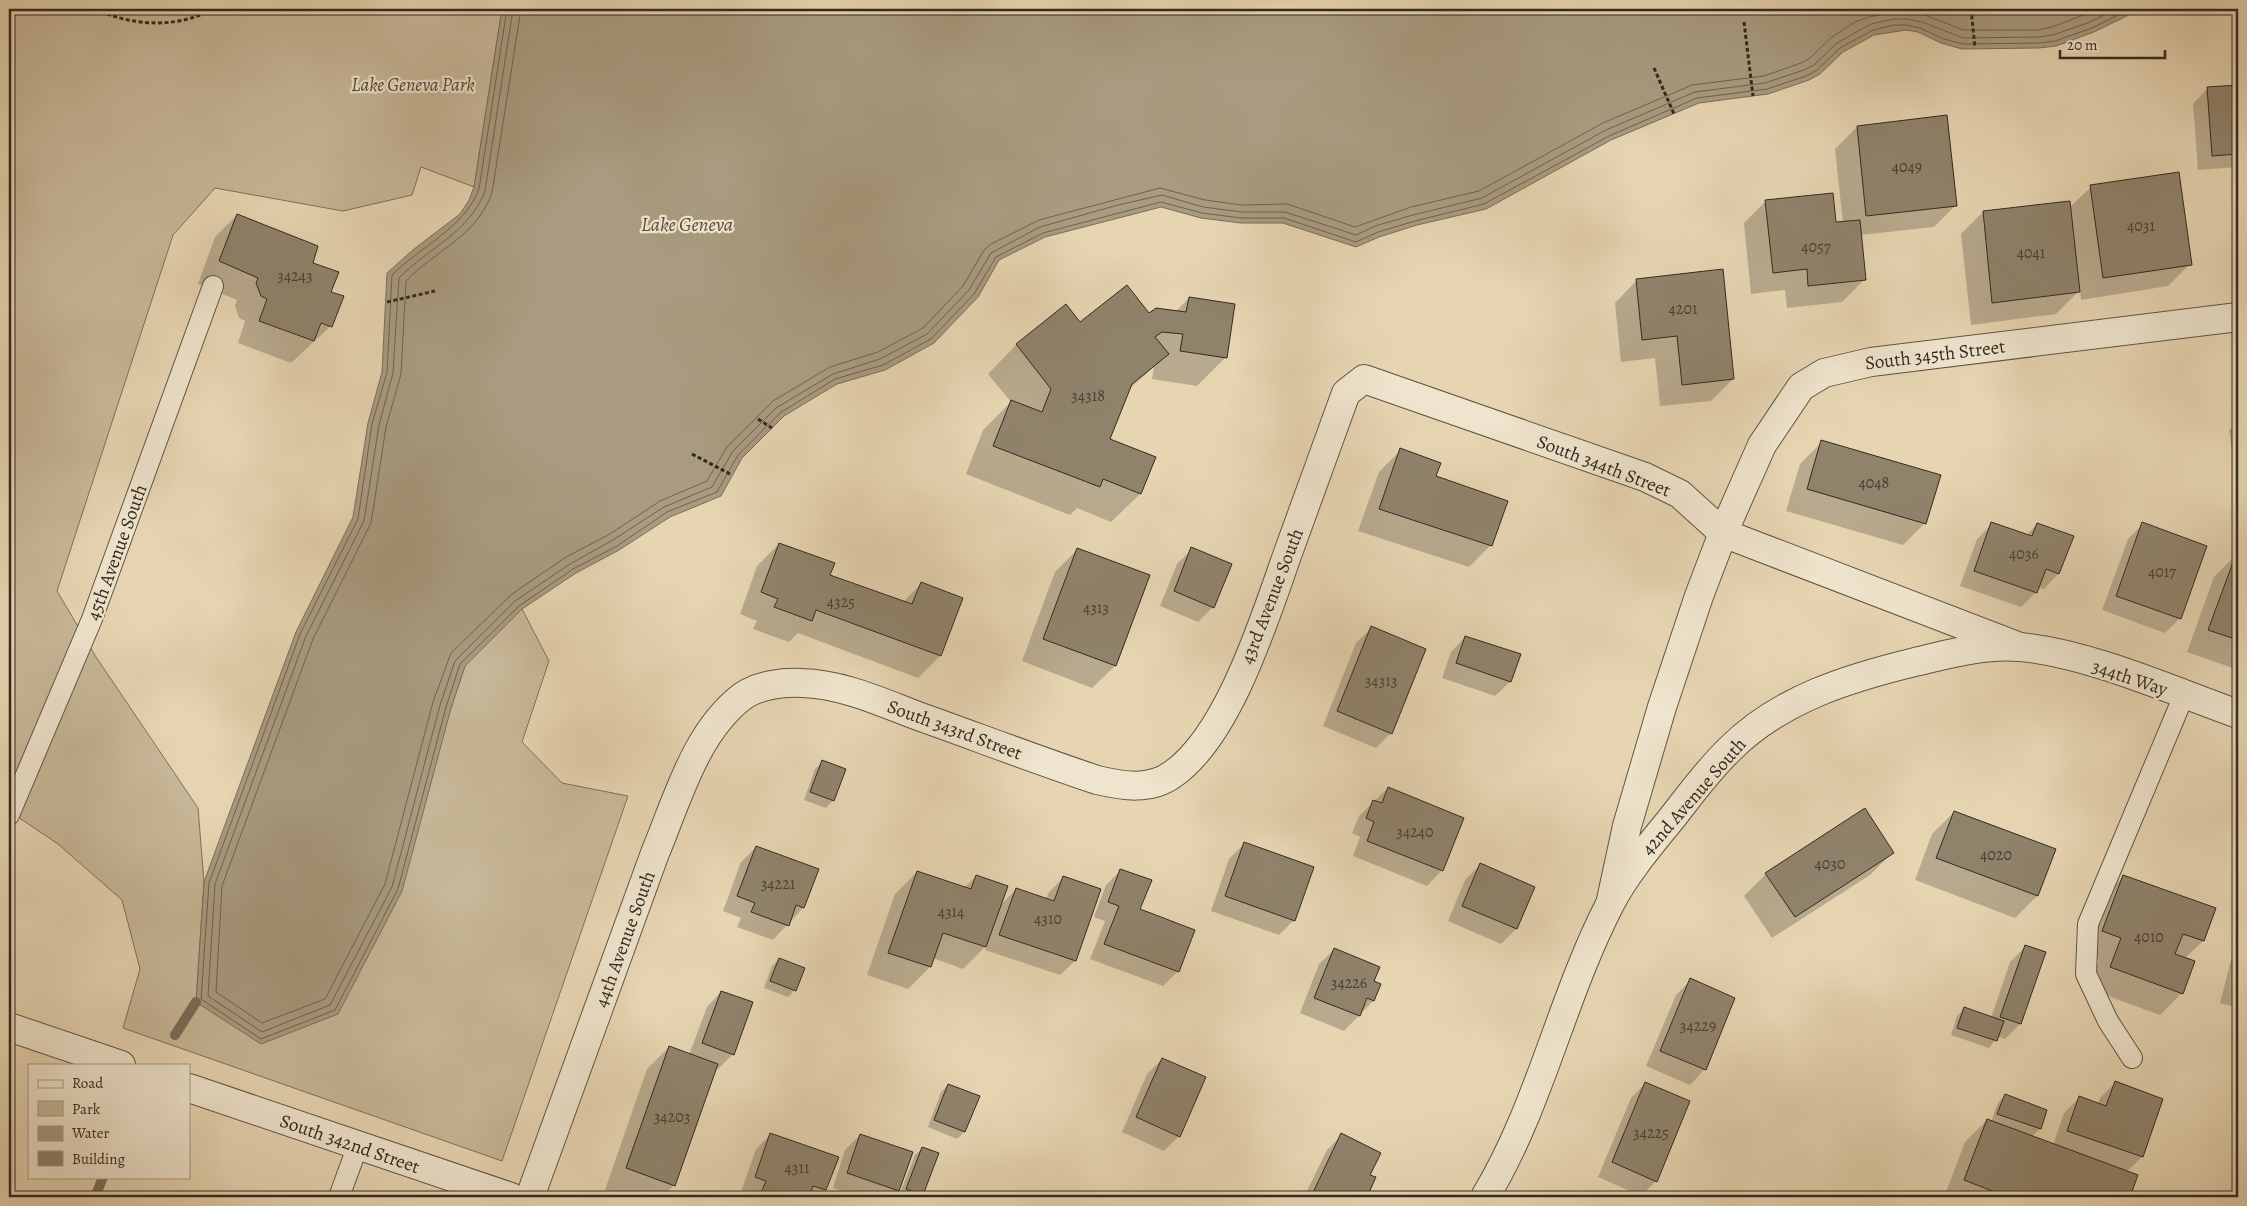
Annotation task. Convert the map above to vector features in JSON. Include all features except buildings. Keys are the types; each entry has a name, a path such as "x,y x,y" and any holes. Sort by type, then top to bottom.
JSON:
{"street":[{"name":"South 345th Street","path":"1724,533 1762,445 1801,387 1824,373 1870,362 2238,317"},
{"name":"South 344th Street","path":"1346,393 1364,379 1646,477 1680,494 1724,533 2020,647"},
{"name":"43rd Avenue South","path":"1164,779 1179,769 1202,744 1235,688 1259,632 1346,393"},
{"name":"42nd Avenue South","path":"1611,902 1627,826 1662,707 1699,596 1724,533"},
{"name":"42nd Avenue South","path":"1484,1197 1522,1122 1579,969 1611,902 1644,852 1730,749 1756,726 1822,690 1862,675 1981,648 2020,647"},
{"name":"344th Way","path":"2020,647 2067,656 2103,666 2238,714"},
{"name":"South 343rd Street","path":"744,696 771,685 802,683 824,686 882,702 1096,780 1134,786 1147,786 1164,779"},
{"name":"44th Avenue South","path":"530,1197 655,853 685,781 710,733 744,696"},
{"path":"9,1027 118,1064"},
{"name":"South 342nd Street","path":"190,1088 511,1197"}],"lane":[{"name":"45th Avenue South","path":"9,815 92,618 213,286"},
{"path":"2132,1058 2108,1021 2086,974 2088,924 2184,695"},
{"path":"339,1197 358,1145"}],"path":[{"path":"96,9 106,14 154,23 174,23 201,16 213,9"},
{"path":"1971,9 1975,48"},
{"path":"1744,22 1753,96"},
{"path":"1654,68 1674,114"},
{"path":"387,302 435,291"},
{"path":"758,419 772,428"},
{"path":"692,454 732,475"}],"green space":[{"name":"Lake Geneva Park","path":"9,9 502,9 474,187 421,167 412,195 343,211 215,188 173,235 57,591 96,657 198,808 204,882 196,1002 451,708 465,666 522,609 549,661 522,742 562,783 628,796 502,1161 123,1028 140,969 122,900 58,844 9,811"}],"water":[{"name":"Lake Geneva","path":"502,9 2141,9 2094,32 2056,46 2039,48 1962,49 1941,43 1918,32 1906,30 1874,35 1843,52 1820,74 1809,80 1768,94 1699,103 1611,140 1486,209 1417,225 1379,237 1356,247 1283,223 1241,223 1201,218 1161,207 1045,237 999,260 978,297 934,343 885,370 837,384 784,416 742,458 721,496 670,517 619,550 576,573 522,609 465,666 451,708 402,891 338,1014 261,1044 196,1002 204,882 296,632 353,517 368,423 382,372 387,273 414,249 460,214 469,200 474,187"}],"waterway":[{"path":"175,1035 196,1002"},
{"path":"95,1197 103,1178"}]}
